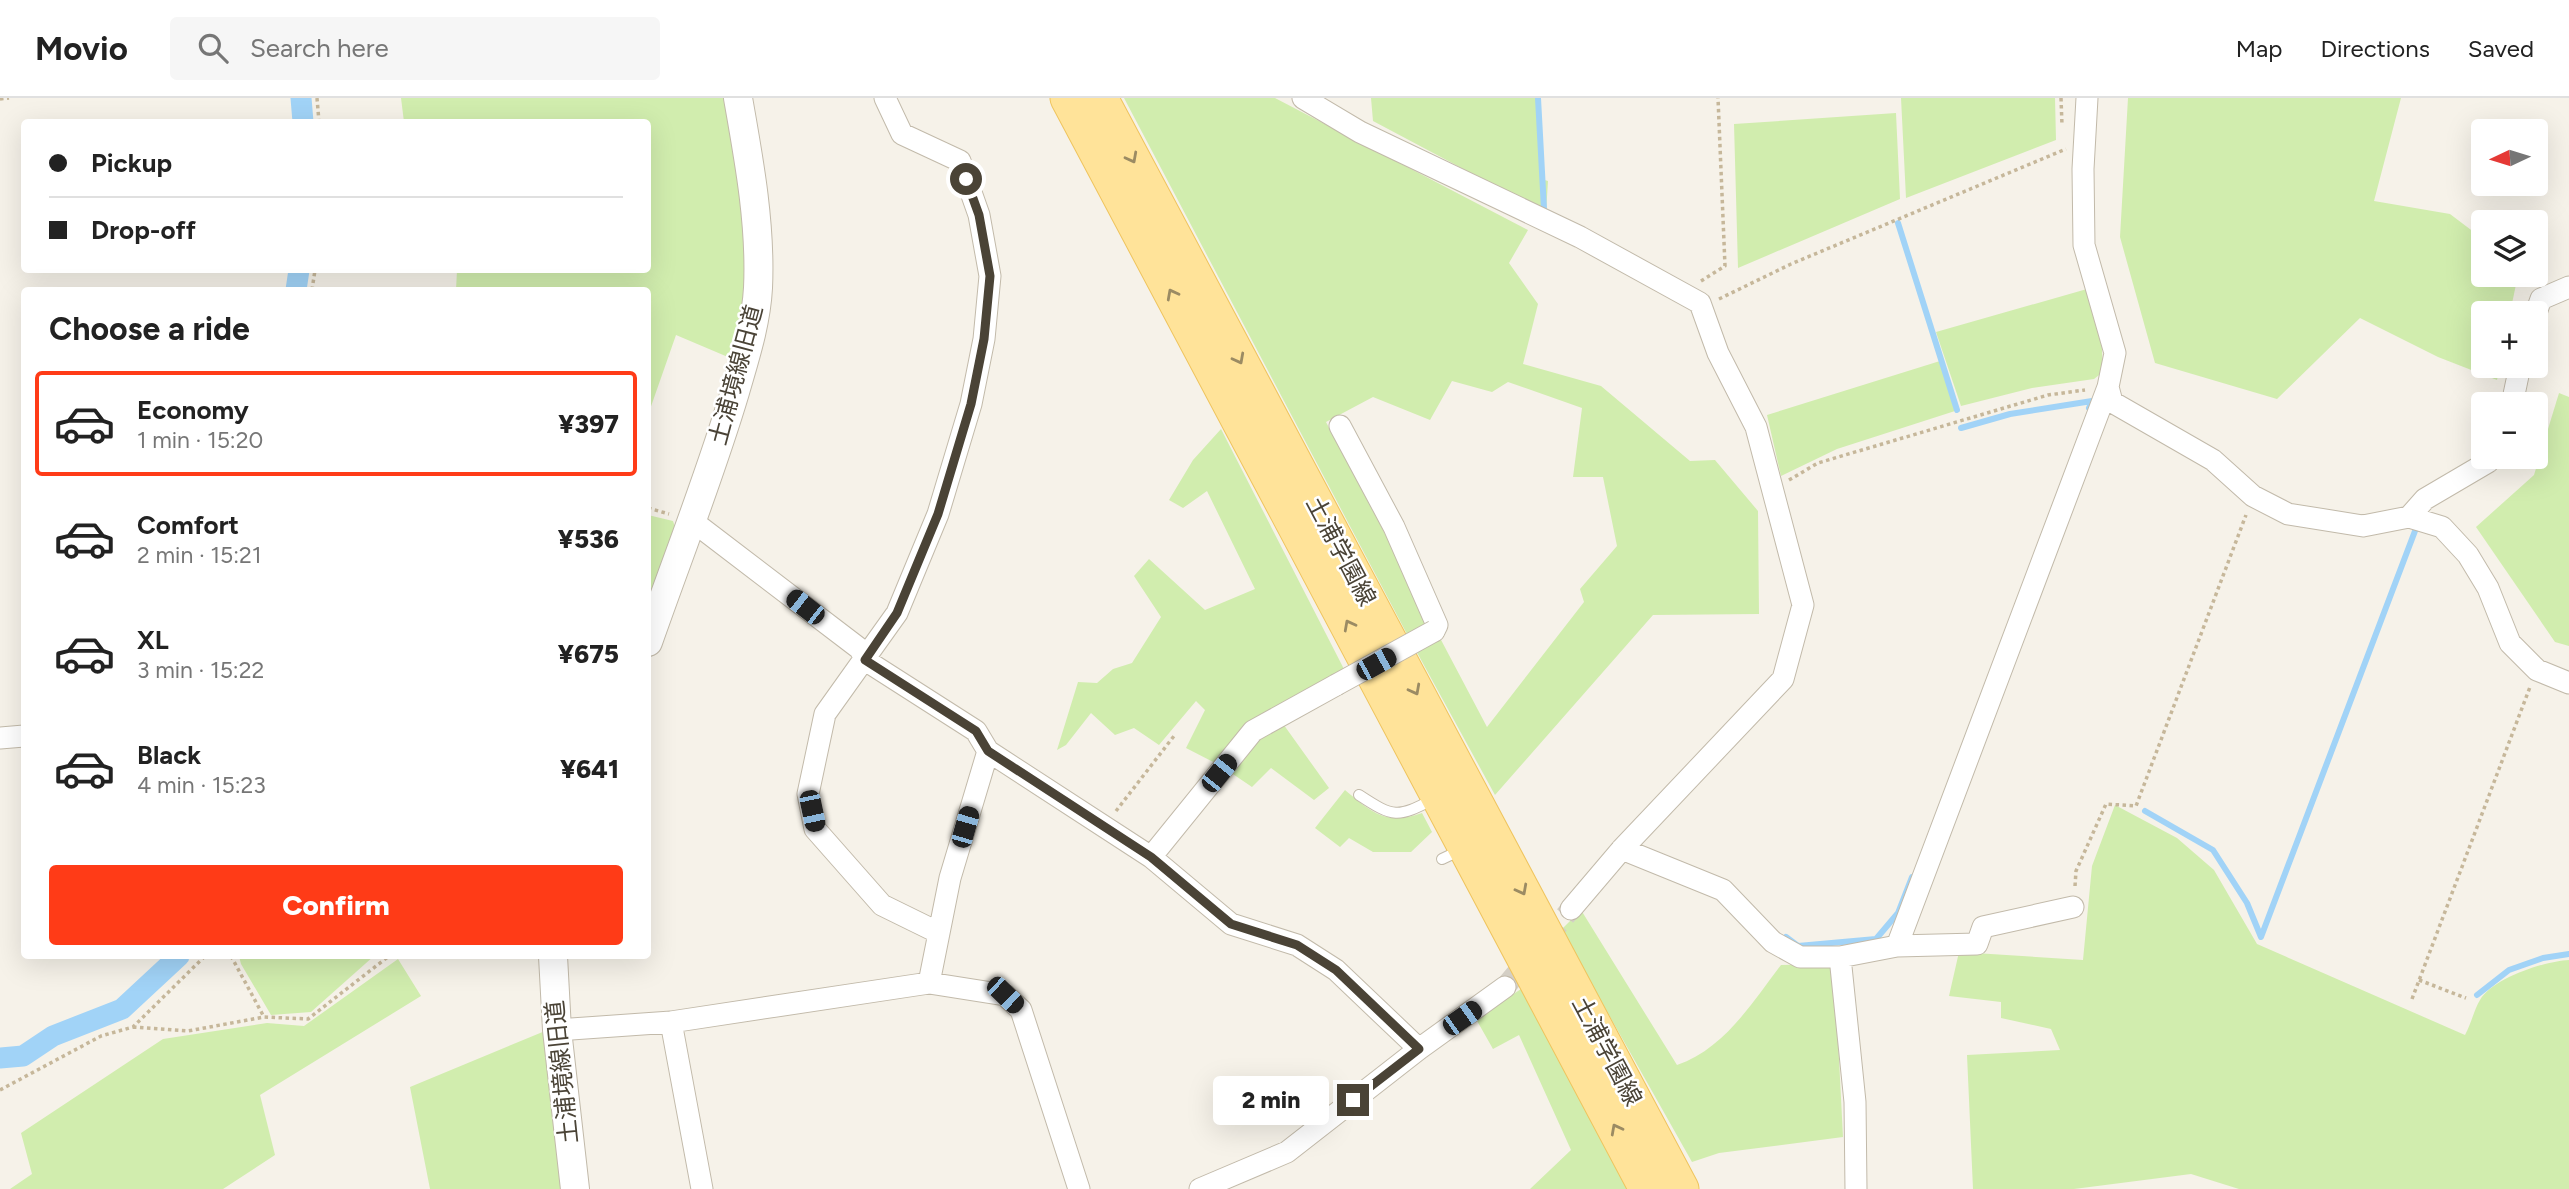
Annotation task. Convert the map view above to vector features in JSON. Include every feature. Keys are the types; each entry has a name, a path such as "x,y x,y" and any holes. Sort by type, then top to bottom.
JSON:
{"main road":[{"name":"土浦学園線","path":"1068,98 1647,1189"},
{"name":"土浦学園線","path":"1100,98 1467,847 1681,1189"}],"street":[{"name":"土浦境線旧道","path":"653,612 691,520 725,426 748,348 758,288 752,190 738,98"},
{"path":"885,98 902,135 960,162 979,215 990,276 984,339 971,404 938,514 897,613 825,715 808,794 816,829 882,905 939,933"},
{"path":"1303,98 1360,132 1580,237 1702,306 1718,353 1756,427 1803,605 1783,679 1622,849 1572,909"},
{"path":"1897,946 2108,387 2115,353 2084,244 2087,98"},
{"path":"2540,301 2569,287"},
{"path":"2108,387 2112,402 2213,460 2253,496 2288,514 2363,526 2409,517 2442,527 2468,555 2488,588 2510,643 2537,670 2569,683"},
{"path":"1151,857 1252,731 1434,631 1437,625 1394,527 1340,426"},
{"path":"2409,517 2425,499 2475,469"},
{"path":"691,520 860,649 865,660 976,731 988,751 1151,857 1231,924 1297,945 1336,970 1419,1049"},
{"path":"0,738 21,736"},
{"path":"929,983 950,878 988,751"},
{"path":"1622,849 1723,890 1773,942 1800,957 1840,957 1897,946 1977,944 1983,927 2073,907"},
{"path":"1840,957 1855,1102 1856,1189"},
{"name":"土浦境線旧道","path":"553,959 556,1030 575,1189"},
{"path":"556,1030 671,1022 929,983 1005,995 1021,1010 1079,1189"},
{"path":"1200,1189 1287,1152 1419,1049 1506,987"},
{"path":"671,1022 702,1189"}],"lane":[{"path":"1359,795 1386,813 1397,814 1440,796"}],"path":[{"path":"0,99 9,98"},
{"path":"317,98 319,119"},
{"path":"1718,98 1725,266 1700,282 1702,306 1791,264 2085,142"},
{"path":"2061,98 2062,125"},
{"path":"1772,490 1818,463 1831,459 2048,395 2108,387"},
{"path":"2073,907 2076,871 2106,804 2136,806 2253,496"},
{"path":"2412,999 2537,670"},
{"path":"1104,826 1174,736"},
{"path":"133,1027 202,959"},
{"path":"233,959 264,1017"},
{"path":"0,1090 101,1036 133,1027 188,1031 264,1017 308,1019 386,959"},
{"path":"2419,980 2466,998"}],"green space":[{"path":"401,98 727,98 738,160 749,291 735,360 676,335 651,406 651,287 456,287 457,273 651,273 651,119 404,119"},
{"path":"1124,98 1275,98 1528,230 1509,263 1538,304 1523,364 1601,386 1690,461 1715,460 1758,511 1759,614 1653,615 1495,795","holes":["1452,381 1492,392 1508,382 1582,408 1573,477 1603,477 1617,546 1580,589 1584,602 1487,727 1326,422 1373,397 1430,420"]},
{"path":"1371,98 1536,98 1541,179 1548,181 1546,213 1373,121"},
{"path":"1901,98 2055,98 2056,140 1906,198"},
{"path":"2128,98 2401,98 2374,201 2450,214 2471,230 2471,287 2515,287 2513,301 2471,301 2471,370 2438,357 2360,318 2277,399 2155,363 2120,237"},
{"path":"1896,113 1900,199 1738,268 1734,124"},
{"path":"2087,289 2101,327 2103,372 2094,379 2032,388 1961,406 1936,332"},
{"path":"1940,361 1955,411 1837,449 1781,476 1767,415"},
{"path":"2559,393 2569,397 2569,646 2555,642 2476,527 2534,475 2536,469 2548,469 2548,429"},
{"path":"1221,429 1346,673 1276,714 1329,788 1314,800 1271,768 1252,787 1221,766 1186,748 1205,710 1196,701 1159,745 1134,728 1115,735 1091,713 1066,745 1057,750 1078,682 1097,683 1113,669 1132,663 1161,617 1134,576 1149,559 1205,610 1255,589 1207,491 1183,508 1169,500 1193,460"},
{"path":"651,516 673,521 676,530 655,589 651,591"},
{"path":"1345,790 1380,815 1398,818 1422,813 1432,832 1411,852 1373,852 1349,838 1340,847 1315,828"},
{"path":"2115,805 2177,838 2214,870 2257,944 2465,1035 2480,1000 2496,985 2534,967 2569,960 2569,1189 2239,1189 2191,1174 2074,1189 1973,1189 1967,1055 2060,1050 2051,1029 2001,1018 2001,1002 1949,996 1959,952 2083,960 2092,866"},
{"path":"1581,910 1677,1065 1694,1058 1723,1036 1748,1009 1781,965 1831,964 1836,1000 1843,1137 1719,1153 1692,1162 1561,930"},
{"path":"240,959 371,959 311,1012 271,1015"},
{"path":"398,959 421,996 260,1095 275,1155 223,1189 10,1189 32,1174 21,1133 163,1039 267,1023 304,1026"},
{"path":"1521,989 1629,1189 1530,1189 1571,1150 1519,1035 1493,1049 1476,1019"},
{"path":"545,1031 564,1189 430,1189 410,1087"}],"waterway":[{"path":"301,98 303,119"},
{"path":"1538,98 1544,209"},
{"path":"1898,223 1957,410"},
{"path":"296,287 299,273"},
{"path":"1961,428 2010,414 2092,401 2089,408"},
{"path":"2145,811 2213,850 2247,903 2261,937 2415,531"},
{"path":"1786,937 1798,946 1876,939 1898,913 1912,877"},
{"path":"2477,995 2509,970 2543,958 2569,954"},
{"path":"0,1058 23,1056 53,1036 122,1009 176,959"}],"tunnel":[{"path":"1505,987 1571,909"}],"route":[{"path":"966,179 979,215 990,276 984,339 971,404 938,514 897,613 865,660 976,731 988,751 1151,857 1231,924 1297,945 1336,970 1419,1049 1353,1100"}]}
